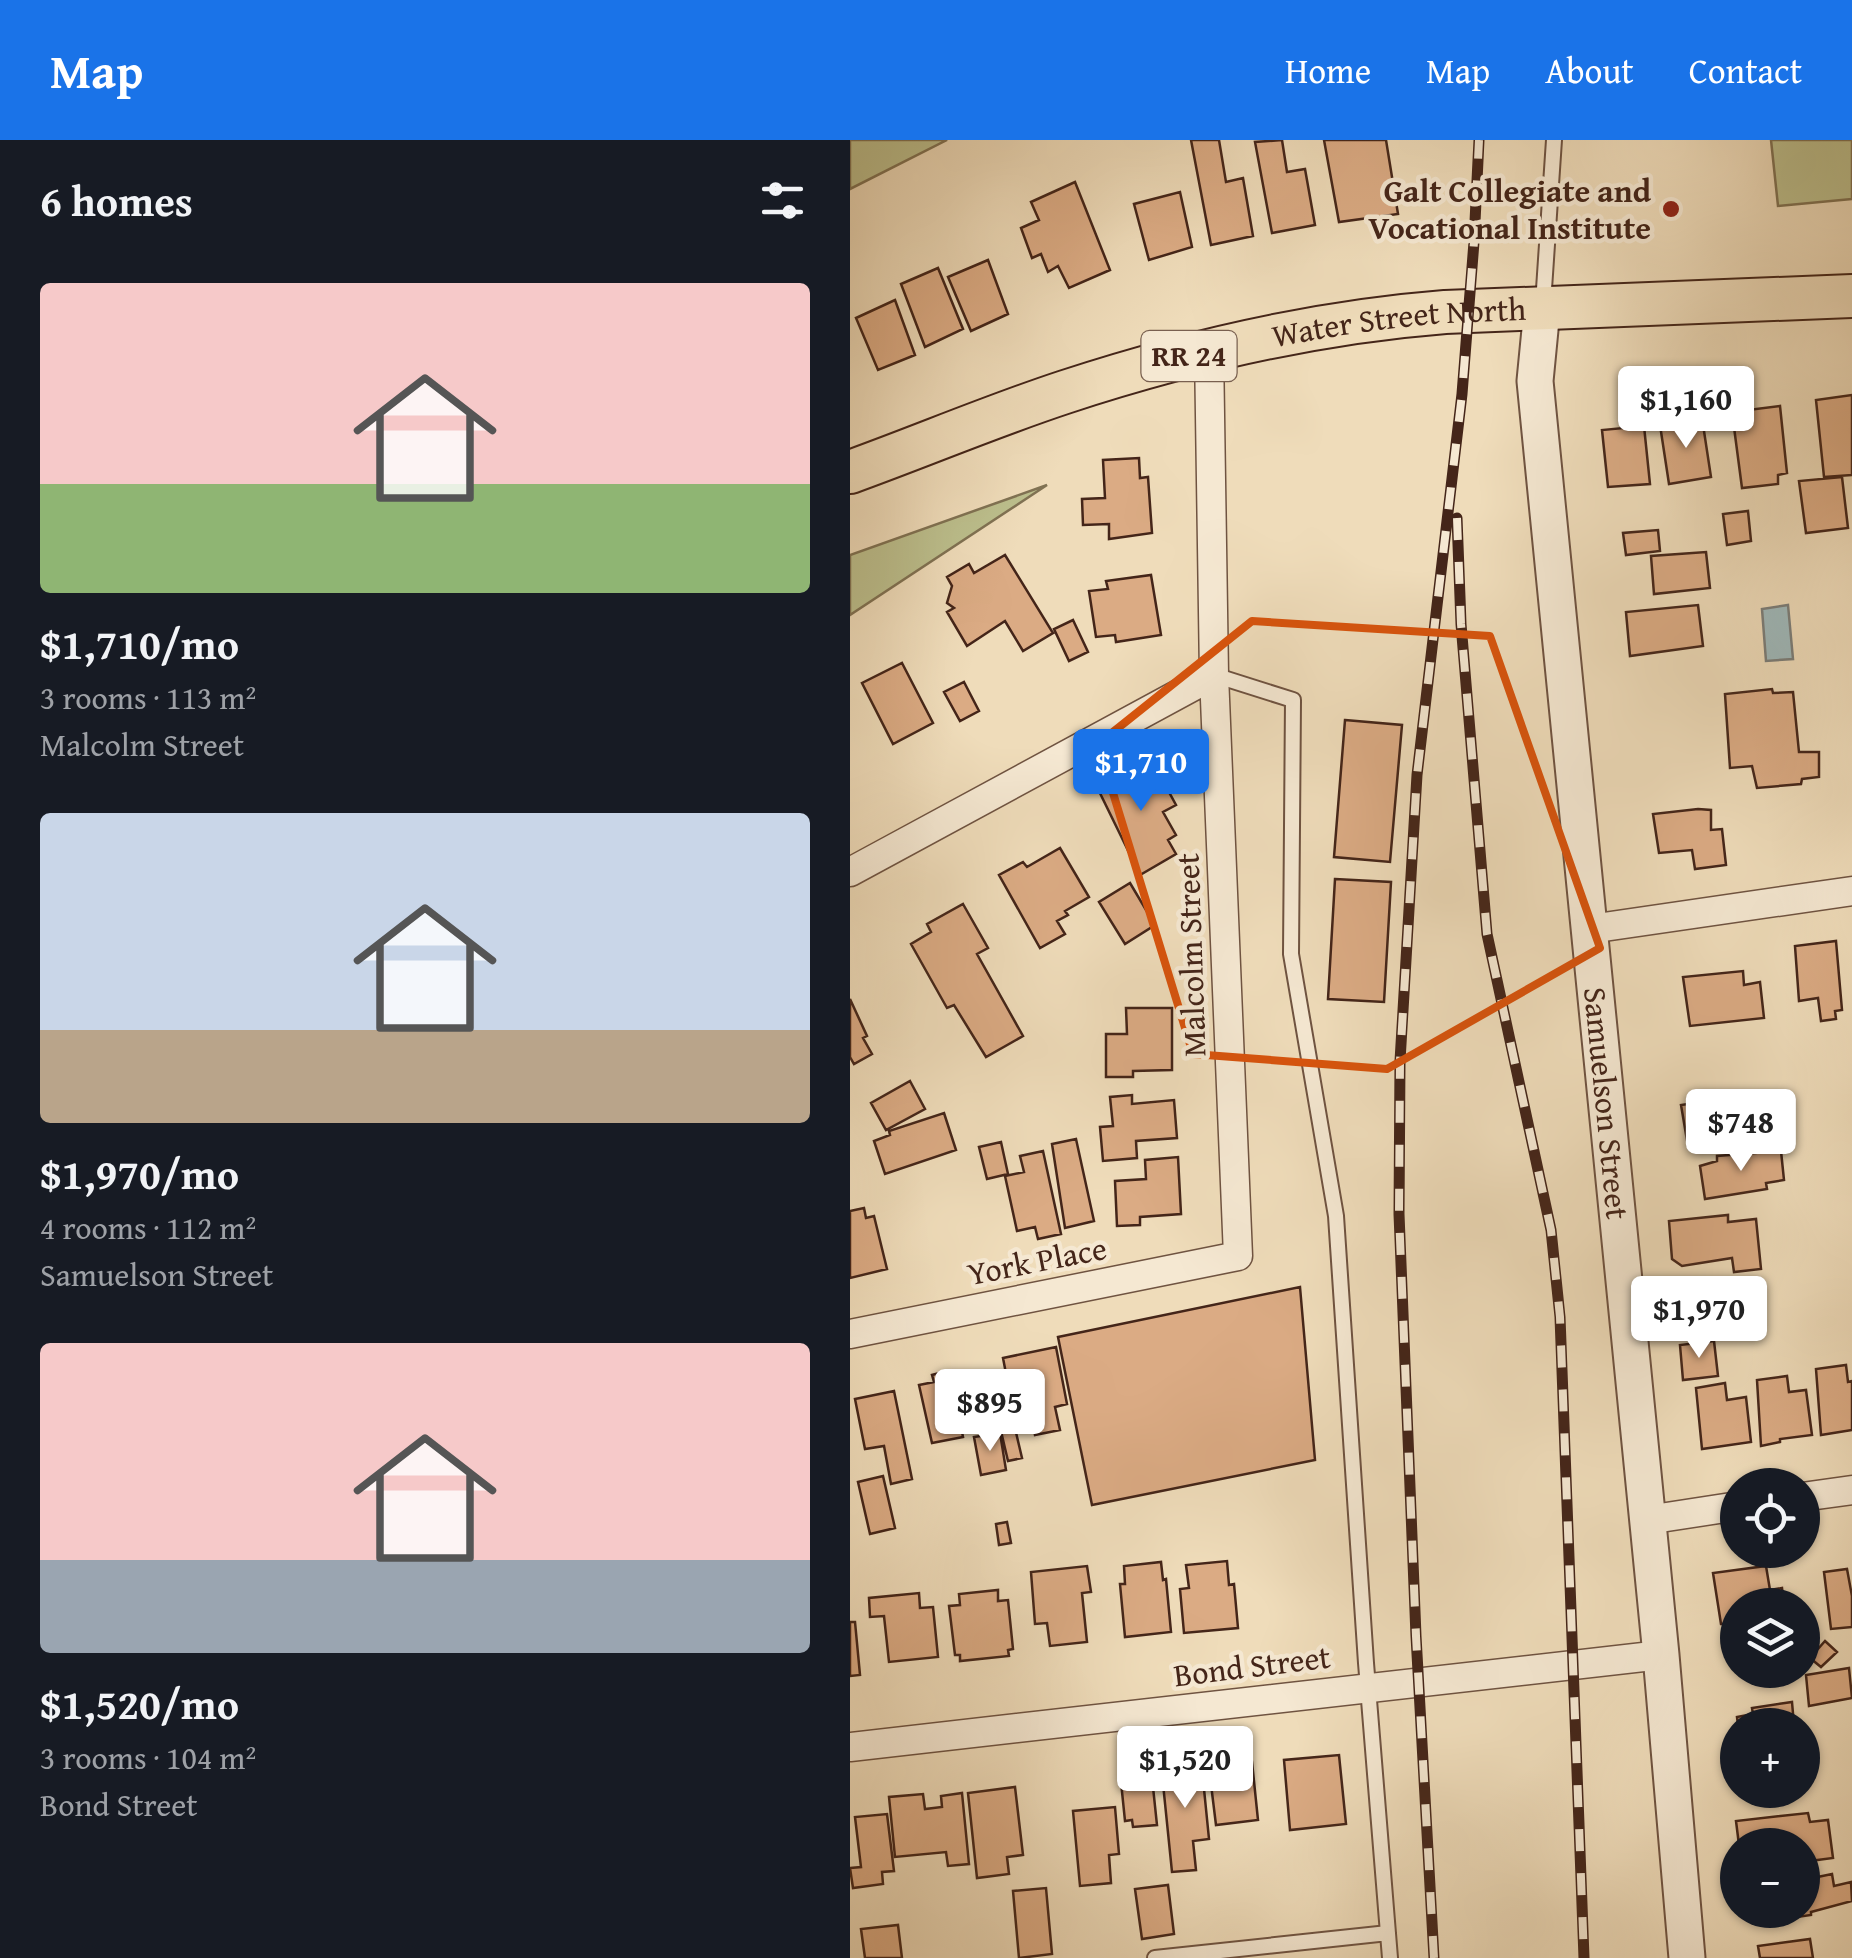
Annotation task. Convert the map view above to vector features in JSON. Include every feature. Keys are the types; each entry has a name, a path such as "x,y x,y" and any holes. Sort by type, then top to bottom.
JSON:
{"main road":[{"name":"Water Street North","path":"850,472 1064,392 1210,350 1395,316 1588,304 1790,301 1852,296"}],"street":[{"name":"Samuelson Street","path":"1542,309 1535,381 1662,1654 1687,1958"},
{"name":"Malcolm Street","path":"1210,350 1214,675 1238,1256"},
{"path":"850,872 1214,675"},
{"path":"1590,928 1852,891"},
{"name":"York Place","path":"850,1334 1238,1256"},
{"path":"1820,1494 1852,1490"},
{"path":"1647,1520 1720,1509"},
{"name":"Bond Street","path":"850,1747 1662,1654"}],"lane":[{"path":"1542,309 1554,140"},
{"path":"1214,675 1292,700 1291,954 1336,1216 1390,1958"},
{"path":"1154,1958 1388,1933"}],"highlighted area":[{"path":"1252,621 1490,636 1600,948 1387,1069 1193,1054 1098,744"}],"green space":[{"path":"850,140 947,140 850,189"},
{"path":"1771,140 1852,140 1852,199 1778,206"},
{"path":"1047,485 850,615 850,555"}],"water":[{"path":"1788,605 1793,659 1766,661 1762,609"}],"building":[{"path":"1191,140 1219,140 1226,182 1243,178 1253,236 1211,245"},
{"path":"1282,140 1287,172 1305,169 1315,225 1272,233 1255,142"},
{"path":"1324,140 1386,140 1398,214 1339,222"},
{"path":"1075,182 1110,270 1069,288 1058,266 1048,272 1041,254 1032,258 1021,228 1039,220 1031,202"},
{"path":"1180,192 1192,247 1149,260 1134,204"},
{"path":"988,260 1008,314 971,331 948,277"},
{"path":"938,268 963,329 925,347 901,284"},
{"path":"895,300 915,355 878,370 856,318"},
{"path":"1852,395 1852,475 1824,477 1816,400"},
{"path":"1780,406 1787,473 1778,475 1778,484 1742,488 1732,412"},
{"path":"1702,418 1711,477 1669,484 1660,425"},
{"path":"1644,426 1650,484 1608,487 1602,430"},
{"path":"1139,458 1140,478 1148,477 1152,533 1109,539 1109,524 1083,525 1082,499 1105,498 1103,460"},
{"path":"1842,477 1848,528 1806,533 1799,481"},
{"path":"1748,511 1751,541 1727,545 1723,514"},
{"path":"1658,530 1660,551 1626,555 1623,533"},
{"path":"1706,552 1710,588 1654,594 1651,556"},
{"path":"1005,555 1053,633 1023,651 1005,621 967,646 947,612 954,608 947,603 952,586 947,577 969,564 974,573"},
{"path":"1151,575 1161,635 1116,642 1115,635 1096,637 1089,591 1108,589 1106,581"},
{"path":"1698,605 1703,646 1630,656 1626,612"},
{"path":"1073,620 1088,652 1069,661 1054,629"},
{"path":"902,663 933,723 893,744 862,683"},
{"path":"964,682 979,711 960,721 944,692"},
{"path":"1772,689 1773,693 1793,692 1799,752 1819,752 1819,777 1802,779 1801,784 1757,788 1752,766 1730,768 1725,694"},
{"path":"1345,720 1402,725 1390,862 1334,857"},
{"path":"1150,757 1176,805 1163,812 1176,835 1168,840 1176,854 1140,875 1097,787"},
{"path":"1711,810 1711,830 1722,829 1726,865 1695,869 1692,850 1659,853 1653,814"},
{"path":"1060,848 1089,897 1065,911 1068,915 1057,921 1065,934 1040,948 999,875 1023,862 1027,867"},
{"path":"1335,879 1391,882 1384,1002 1328,999"},
{"path":"1130,883 1155,925 1125,944 1099,902"},
{"path":"963,904 988,948 977,954 1023,1036 986,1057 954,1005 947,1008 911,944 931,932 927,924"},
{"path":"1836,941 1842,1010 1835,1011 1836,1019 1821,1021 1818,998 1799,1001 1795,946"},
{"path":"1743,971 1744,985 1760,982 1764,1018 1690,1026 1683,977"},
{"path":"850,999 872,1054 854,1064 850,1057"},
{"path":"1126,1008 1172,1008 1172,1070 1133,1071 1133,1077 1106,1077 1106,1034 1127,1034"},
{"path":"910,1081 925,1109 886,1130 871,1103"},
{"path":"1132,1095 1132,1104 1174,1100 1177,1138 1136,1141 1137,1158 1103,1161 1100,1127 1113,1126 1110,1097"},
{"path":"1749,1095 1755,1137 1688,1146 1681,1105"},
{"path":"944,1113 956,1150 885,1174 874,1141 890,1135 889,1131"},
{"path":"1076,1139 1094,1221 1065,1228 1052,1144"},
{"path":"1001,1142 1008,1174 987,1179 979,1147"},
{"path":"1043,1151 1061,1234 1038,1239 1035,1227 1017,1231 1005,1176 1024,1172 1020,1156"},
{"path":"1781,1151 1784,1180 1766,1183 1767,1189 1705,1199 1700,1166 1717,1161 1717,1156"},
{"path":"1178,1157 1181,1214 1140,1217 1140,1225 1117,1226 1115,1181 1146,1179 1145,1160"},
{"path":"864,1208 866,1218 874,1216 887,1269 850,1278 850,1211"},
{"path":"1728,1215 1728,1222 1756,1219 1761,1269 1734,1272 1732,1258 1682,1266 1672,1259 1669,1221"},
{"path":"1759,1285 1763,1328 1703,1338 1696,1294"},
{"path":"1300,1287 1315,1460 1092,1505 1058,1337"},
{"path":"1714,1341 1718,1376 1683,1380 1680,1345"},
{"path":"1056,1347 1067,1404 1055,1407 1060,1430 1035,1435 1031,1411 1014,1415 1003,1358"},
{"path":"1846,1365 1848,1382 1852,1381 1852,1430 1821,1435 1816,1369"},
{"path":"947,1371 949,1378 964,1375 973,1418 960,1421 963,1437 932,1443 919,1385 934,1382 932,1375"},
{"path":"1787,1376 1789,1392 1806,1390 1812,1435 1761,1446 1757,1380"},
{"path":"1725,1383 1727,1400 1746,1397 1751,1442 1702,1449 1696,1388"},
{"path":"894,1391 912,1479 891,1484 884,1446 865,1449 855,1399"},
{"path":"1010,1407 1022,1458 1008,1461 996,1410"},
{"path":"1000,1433 1006,1470 981,1475 974,1437"},
{"path":"883,1476 895,1528 870,1534 858,1482"},
{"path":"1007,1522 1011,1543 999,1545 996,1524"},
{"path":"1227,1561 1229,1585 1234,1584 1238,1628 1184,1633 1180,1589 1189,1588 1186,1565"},
{"path":"1161,1562 1171,1632 1125,1637 1120,1584 1125,1584 1124,1566"},
{"path":"1087,1566 1091,1592 1082,1593 1087,1642 1050,1646 1047,1623 1035,1624 1031,1572"},
{"path":"1766,1568 1770,1588 1720,1588 1720,1618 1713,1573"},
{"path":"1847,1569 1852,1627 1831,1629 1824,1572"},
{"path":"998,1590 998,1601 1008,1600 1013,1649 1008,1650 1009,1656 960,1661 960,1655 955,1655 949,1606 960,1605 959,1594"},
{"path":"919,1593 920,1608 933,1607 938,1657 889,1662 884,1616 870,1617 869,1598"},
{"path":"850,1622 855,1622 860,1675 850,1676"},
{"path":"1825,1641 1837,1652 1821,1667 1820,1666 1820,1647"},
{"path":"1849,1668 1852,1698 1809,1706 1807,1688 1820,1688 1820,1673"},
{"path":"1792,1702 1793,1708 1752,1708"},
{"path":"1339,1755 1346,1824 1290,1830 1284,1760"},
{"path":"1201,1759 1209,1839 1193,1841 1196,1870 1172,1872 1161,1764"},
{"path":"1252,1762 1258,1820 1216,1825 1209,1768"},
{"path":"1151,1768 1157,1825 1133,1827 1132,1820 1125,1821 1120,1772"},
{"path":"1015,1787 1023,1855 1007,1857 1009,1874 977,1878 968,1793"},
{"path":"962,1793 969,1864 948,1866 946,1852 895,1857 889,1797 923,1794 925,1809 942,1807 941,1796"},
{"path":"1115,1807 1119,1854 1109,1855 1111,1883 1080,1886 1073,1811"},
{"path":"1808,1813 1810,1822 1828,1820 1833,1858 1820,1860 1820,1828 1737,1828 1736,1821"},
{"path":"887,1814 894,1871 882,1872 883,1884 853,1888 850,1868 861,1867 855,1817"},
{"path":"1832,1874 1834,1886 1851,1882 1852,1901 1820,1910 1820,1876"},
{"path":"1168,1885 1174,1934 1142,1939 1135,1889"},
{"path":"1046,1888 1052,1954 1019,1958 1013,1891"},
{"path":"898,1925 902,1958 865,1958 861,1929"},
{"path":"1810,1939 1813,1958 1760,1958 1758,1946"}],"railway":[{"path":"1434,1958 1399,1214 1400,1061 1417,775 1462,394 1479,140"},
{"path":"1457,518 1461,624 1487,934 1551,1230 1560,1317 1584,1958"}],"place":[{"name":"Galt Collegiate and Vocational Institute","path":"1671,209"}]}
